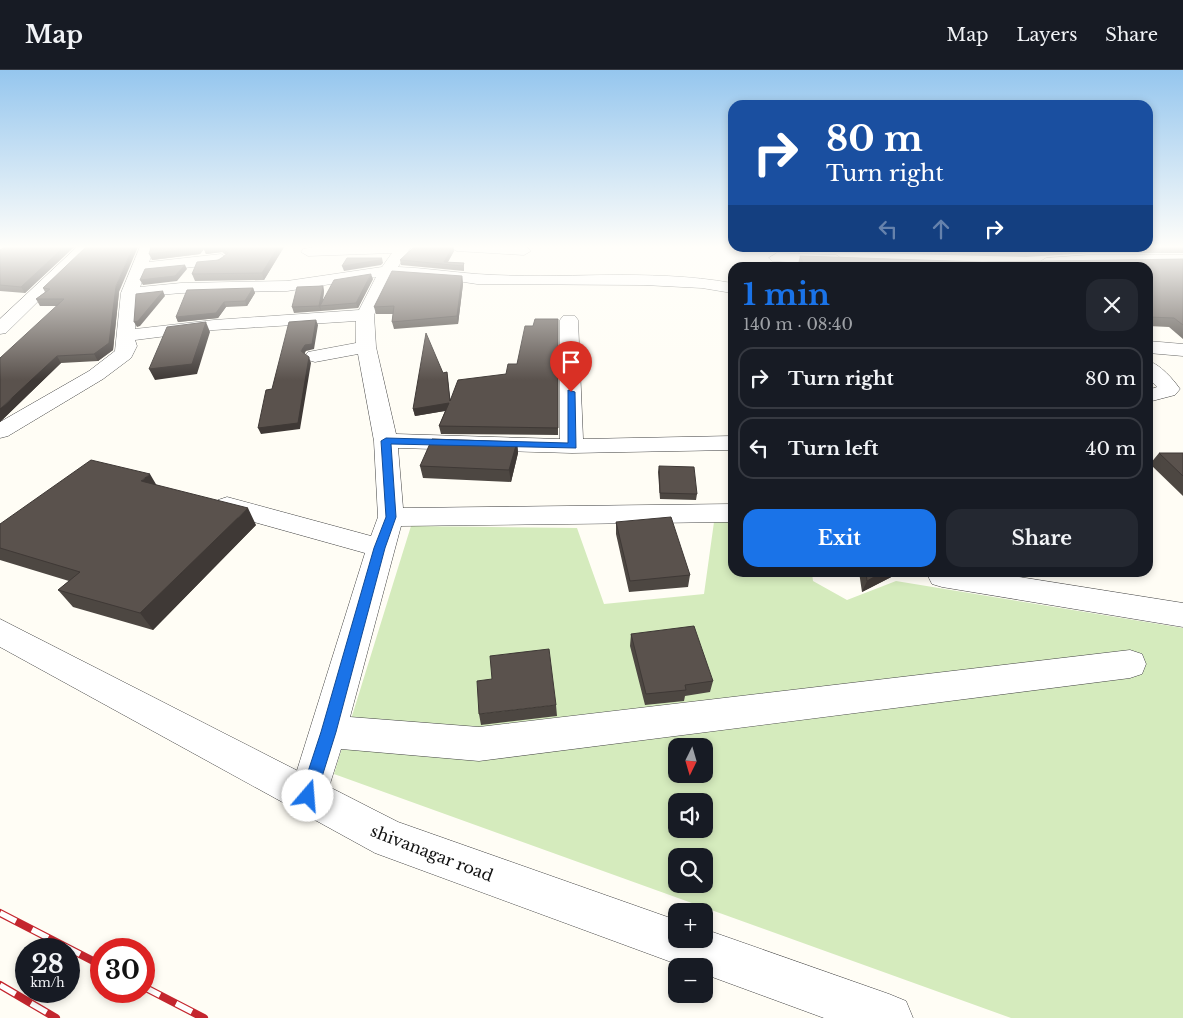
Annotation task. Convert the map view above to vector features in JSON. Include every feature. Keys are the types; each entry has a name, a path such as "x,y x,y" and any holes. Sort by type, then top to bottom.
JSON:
{"street":[{"path":"0,328 39,291"},
{"path":"0,431 112,364 124,354 127,346 125,336 129,293 147,291"},
{"path":"308,796 380,548 391,517 386,441 366,347 365,315 377,291"},
{"path":"125,336 214,325 365,315"},
{"path":"569,320 572,446"},
{"path":"315,356 366,347"},
{"path":"1153,347 1183,350"},
{"path":"1153,373 1170,389 1168,392 1153,395"},
{"path":"386,441 572,446 728,443"},
{"path":"227,506 380,548"},
{"path":"391,517 728,513"},
{"path":"948,577 1183,615"},
{"name":"shivanagar road","path":"0,632 389,840 889,1018"},
{"path":"328,732 479,744 1130,664"}],"green space":[{"path":"714,522 728,522 728,577 812,577 813,581 847,600 896,581 1183,628 1183,1018 1011,1018 713,911 713,903 692,903 334,774 411,526 577,528 604,604 704,594"}],"building":[{"path":"47,291 115,291 109,343 94,354 57,356 0,409 0,358 64,299 36,299"},
{"path":"163,291 138,321 134,322 136,294"},
{"path":"186,291 251,291 245,301 224,302 216,313 176,317"},
{"path":"296,291 322,291 319,306 292,307"},
{"path":"328,291 362,291 356,303 320,306"},
{"path":"382,291 460,291 457,316 392,322 394,306 374,307"},
{"path":"1153,291 1183,291 1183,325 1174,318 1153,317"},
{"path":"535,319 558,319 558,428 439,426 449,403 413,409 426,333 443,373 447,372 450,401 458,380 506,374 508,364 517,364 525,326 533,326"},
{"path":"316,320 312,344 305,345 301,351 309,357 298,423 258,428 266,390 272,389 289,322"},
{"path":"206,322 192,364 149,369 167,327"},
{"path":"432,439 517,442 509,470 420,466"},
{"path":"1159,453 1183,453 1183,476"},
{"path":"91,460 150,474 141,481 248,508 140,613 58,590 80,572 0,548 0,524"},
{"path":"659,466 694,467 697,494 660,493"},
{"path":"671,517 690,575 630,581 616,522"},
{"path":"694,626 713,681 685,685 686,690 646,694 631,634"},
{"path":"549,649 556,705 479,714 477,681 492,679 490,656"}],"railway":[{"path":"0,913 90,959"},
{"path":"0,985 56,1018"},
{"path":"155,993 204,1018"}],"route":[{"path":"308,796 380,548 391,517 386,441 572,446 571,392"}]}
